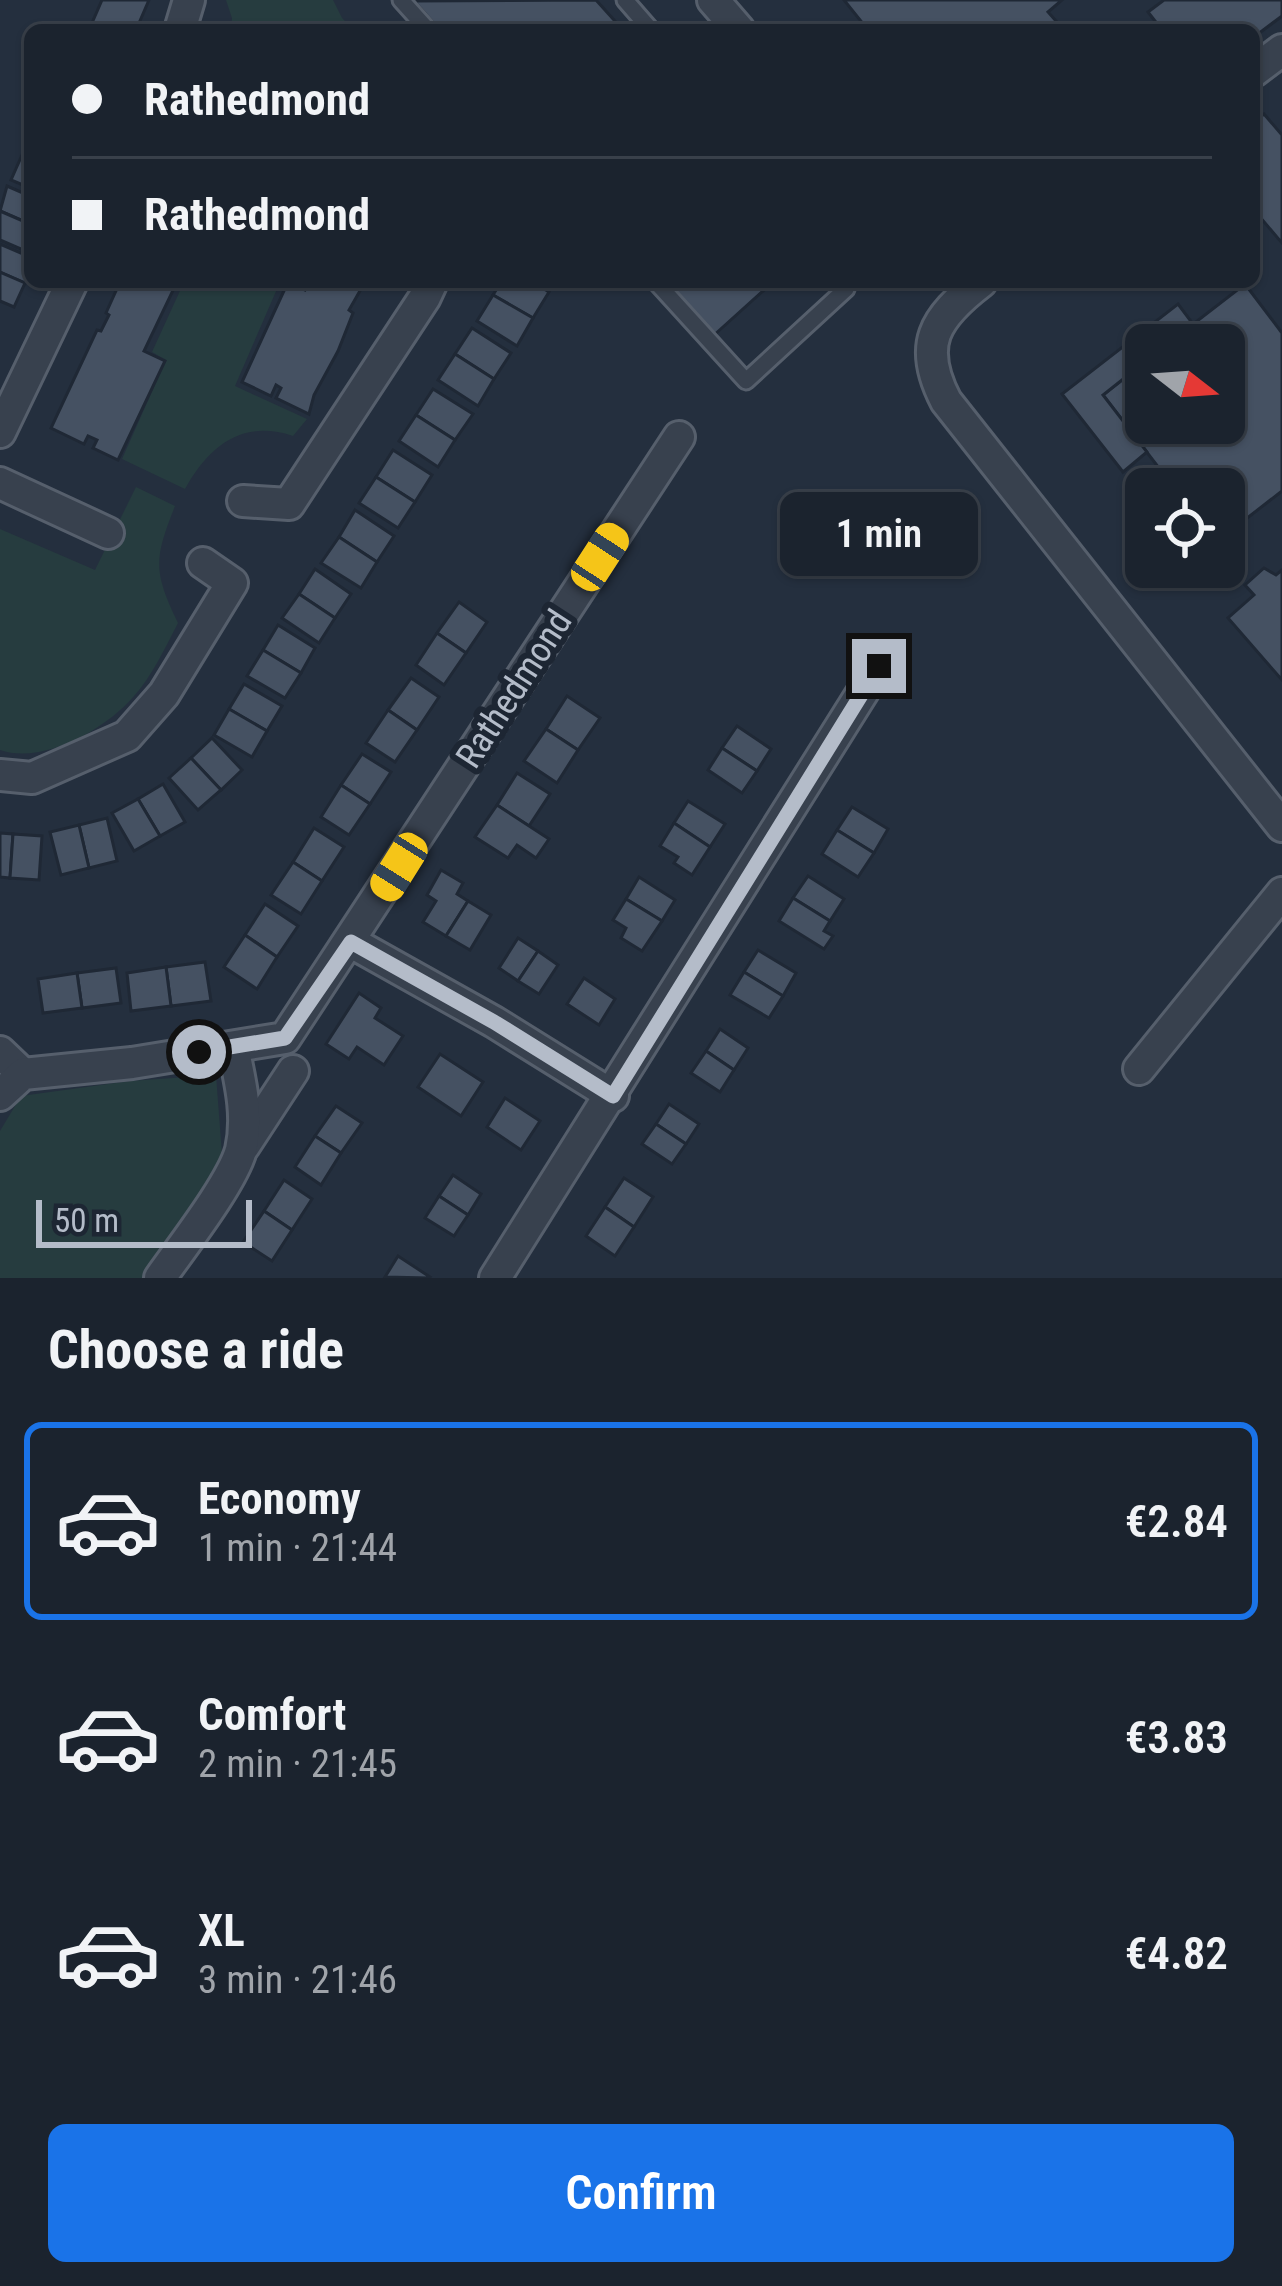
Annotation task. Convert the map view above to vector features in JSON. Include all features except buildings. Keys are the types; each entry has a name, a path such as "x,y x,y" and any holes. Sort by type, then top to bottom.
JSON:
{"street":[{"path":"713,0 734,24"},
{"path":"0,432 68,288"},
{"path":"243,500 289,504 429,288"},
{"path":"967,288 941,318 932,342 932,373 946,401 1282,826"},
{"name":"Rathedmond","path":"11,1084 285,1038 679,437"},
{"path":"0,484 108,532"},
{"path":"0,775 32,778 127,736 164,694 232,583 203,563"},
{"path":"495,1278 879,666"},
{"path":"1139,1069 1282,893"},
{"path":"351,942 613,1096"},
{"path":"232,1047 245,1105 240,1152"},
{"path":"0,1052 11,1084"},
{"path":"160,1278 199,1224 292,1070"}],"lane":[{"path":"401,0 423,24"},
{"path":"625,0 646,24"},
{"path":"661,288 746,381 846,288"}],"green space":[{"path":"226,0 333,0 348,24 232,24"},
{"path":"181,288 277,288 235,386 307,419 293,436 258,431 229,440 205,460 185,489 122,459 166,360 152,352"},
{"path":"136,487 175,506 159,565 178,623 134,696 91,732 35,753 0,750 0,529 95,570"},
{"path":"216,1075 222,1154 211,1182 145,1278 0,1278 0,1131 21,1096"}],"route":[{"path":"199,1052 285,1038 351,942 613,1096 879,666"}]}
